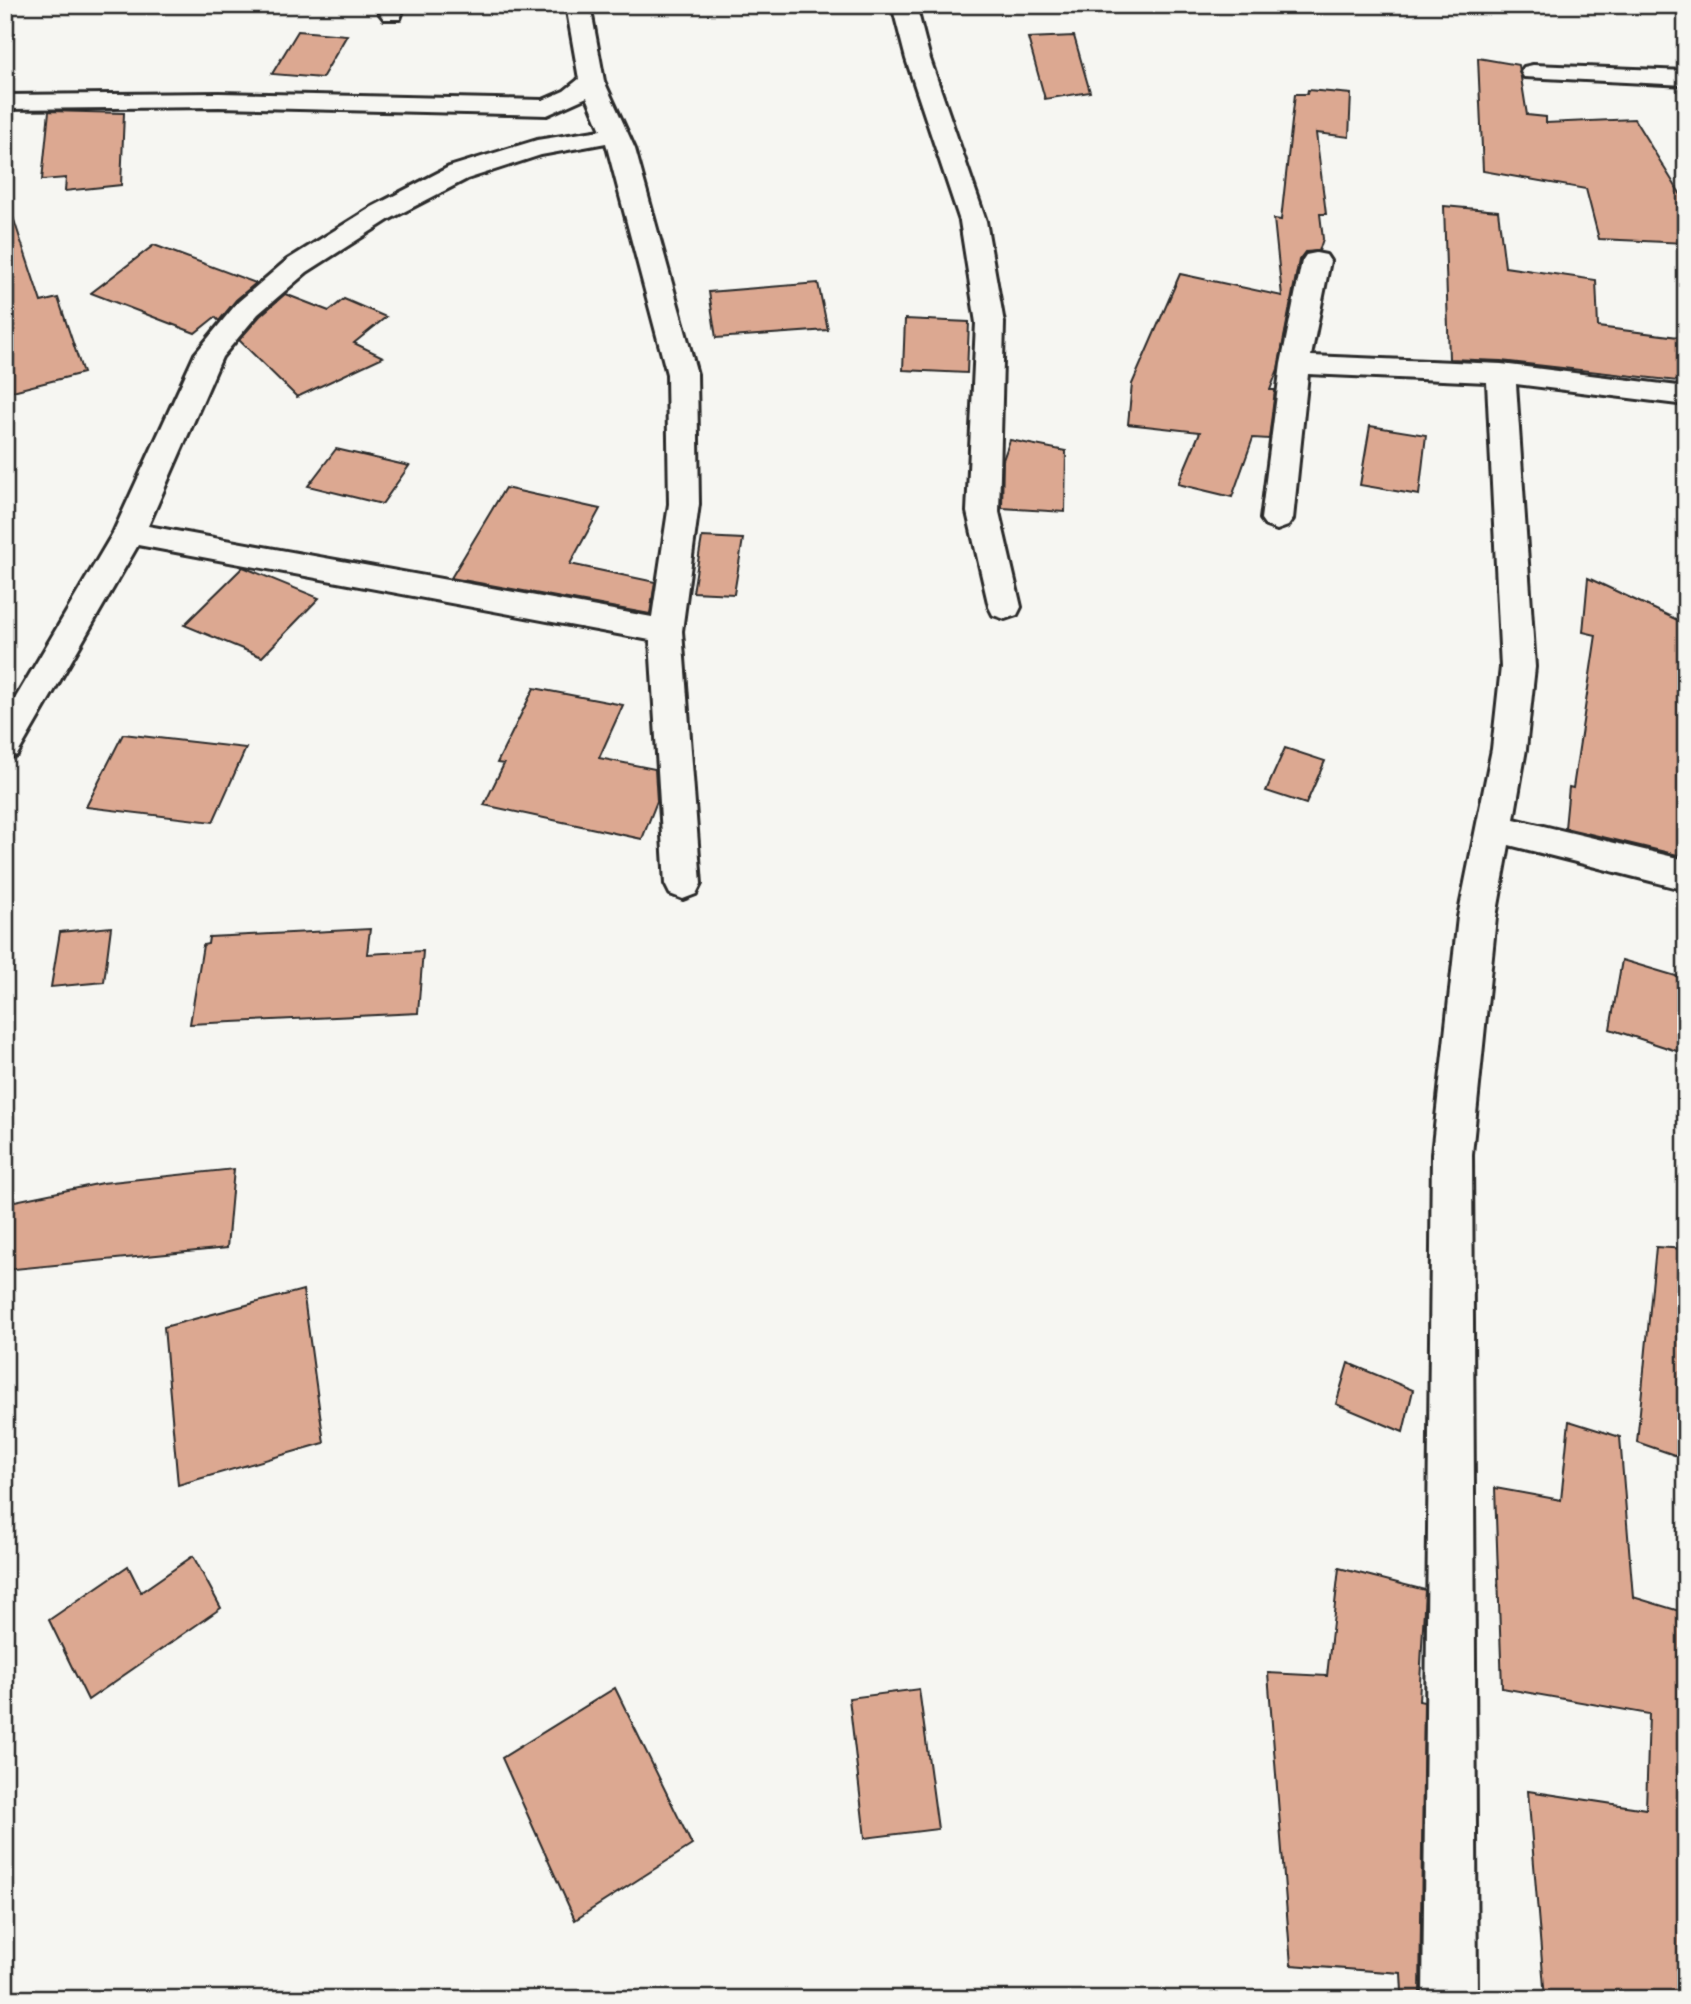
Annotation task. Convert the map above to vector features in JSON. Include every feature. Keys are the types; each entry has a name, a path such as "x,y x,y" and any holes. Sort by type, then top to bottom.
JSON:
{"street":[{"path":"578,5 592,81 682,373 684,504 666,631 683,884"},
{"path":"904,5 918,59 973,221 982,272 990,323 983,512 1005,607"},
{"path":"1533,72 1686,78"},
{"path":"5,102 219,100 547,108 573,96 592,81"},
{"path":"547,108 610,143"},
{"path":"5,746 129,533 209,354 248,307 296,266 381,213 458,173 537,148 610,143"},
{"path":"1277,519 1295,364 1316,261"},
{"path":"1295,364 1501,373 1686,396"},
{"path":"1450,1999 1452,1154 1477,917 1509,749 1518,667 1501,373"},
{"path":"129,533 666,631"},
{"path":"1494,828 1686,875"}],"building":[{"path":"298,31 347,35 322,78 272,74"},
{"path":"1074,36 1090,92 1045,99 1028,38"},
{"path":"1478,58 1519,65 1527,115 1546,117 1546,123 1634,119 1686,203 1686,243 1599,239 1586,189 1483,171"},
{"path":"1308,90 1351,94 1349,137 1316,133 1326,214 1320,214 1323,239 1319,251 1305,252 1299,260 1278,369 1270,390 1275,390 1269,439 1253,438 1232,497 1178,484 1200,432 1128,424 1132,384 1180,274 1282,296 1274,219 1281,220 1295,94 1307,94"},
{"path":"49,111 124,113 121,185 65,191 66,178 42,180"},
{"path":"1444,206 1498,211 1505,267 1596,280 1598,327 1686,338 1686,382 1501,361 1449,359"},
{"path":"13,217 41,302 58,298 83,373 5,393 5,219"},
{"path":"154,245 256,283 236,300 219,321 215,317 195,333 91,293"},
{"path":"818,283 828,330 716,338 709,292"},
{"path":"285,294 329,311 344,299 386,317 354,343 383,357 297,397 239,340 260,316"},
{"path":"905,319 969,322 967,373 903,370"},
{"path":"1370,426 1426,435 1419,495 1360,485"},
{"path":"1010,440 1066,451 1065,512 1002,508 1003,460"},
{"path":"336,449 409,466 382,504 308,486"},
{"path":"505,488 600,509 570,564 655,582 650,614 451,578"},
{"path":"702,537 743,539 734,594 693,592"},
{"path":"243,567 319,598 262,657 184,625"},
{"path":"1588,578 1686,624 1686,857 1565,828 1569,787 1573,788 1596,635 1583,632"},
{"path":"534,688 623,705 599,758 655,769 657,801 642,839 484,805 504,764 497,763"},
{"path":"123,734 246,748 213,822 86,807"},
{"path":"1285,748 1325,761 1306,804 1266,791"},
{"path":"111,927 104,982 51,987 60,932"},
{"path":"370,929 367,954 423,951 418,1013 190,1024 203,945 208,944 209,937"},
{"path":"1622,960 1686,979 1686,1054 1610,1029"},
{"path":"234,1169 227,1248 5,1270 5,1203 102,1183"},
{"path":"1656,1247 1686,1249 1686,1459 1637,1442"},
{"path":"303,1290 324,1443 178,1485 164,1327"},
{"path":"1348,1363 1413,1390 1403,1432 1336,1404"},
{"path":"1569,1421 1620,1437 1633,1597 1686,1613 1686,1999 1545,1999 1528,1791 1646,1809 1649,1714 1502,1688 1495,1488 1561,1500"},
{"path":"193,1556 221,1608 88,1700 49,1620 128,1566 141,1592"},
{"path":"1339,1568 1425,1590 1419,1701 1424,1702 1420,1995 1402,1992 1401,1973 1291,1965 1268,1673 1327,1676"},
{"path":"615,1688 692,1845 575,1920 502,1758"},
{"path":"919,1689 938,1829 865,1838 849,1698"}]}
